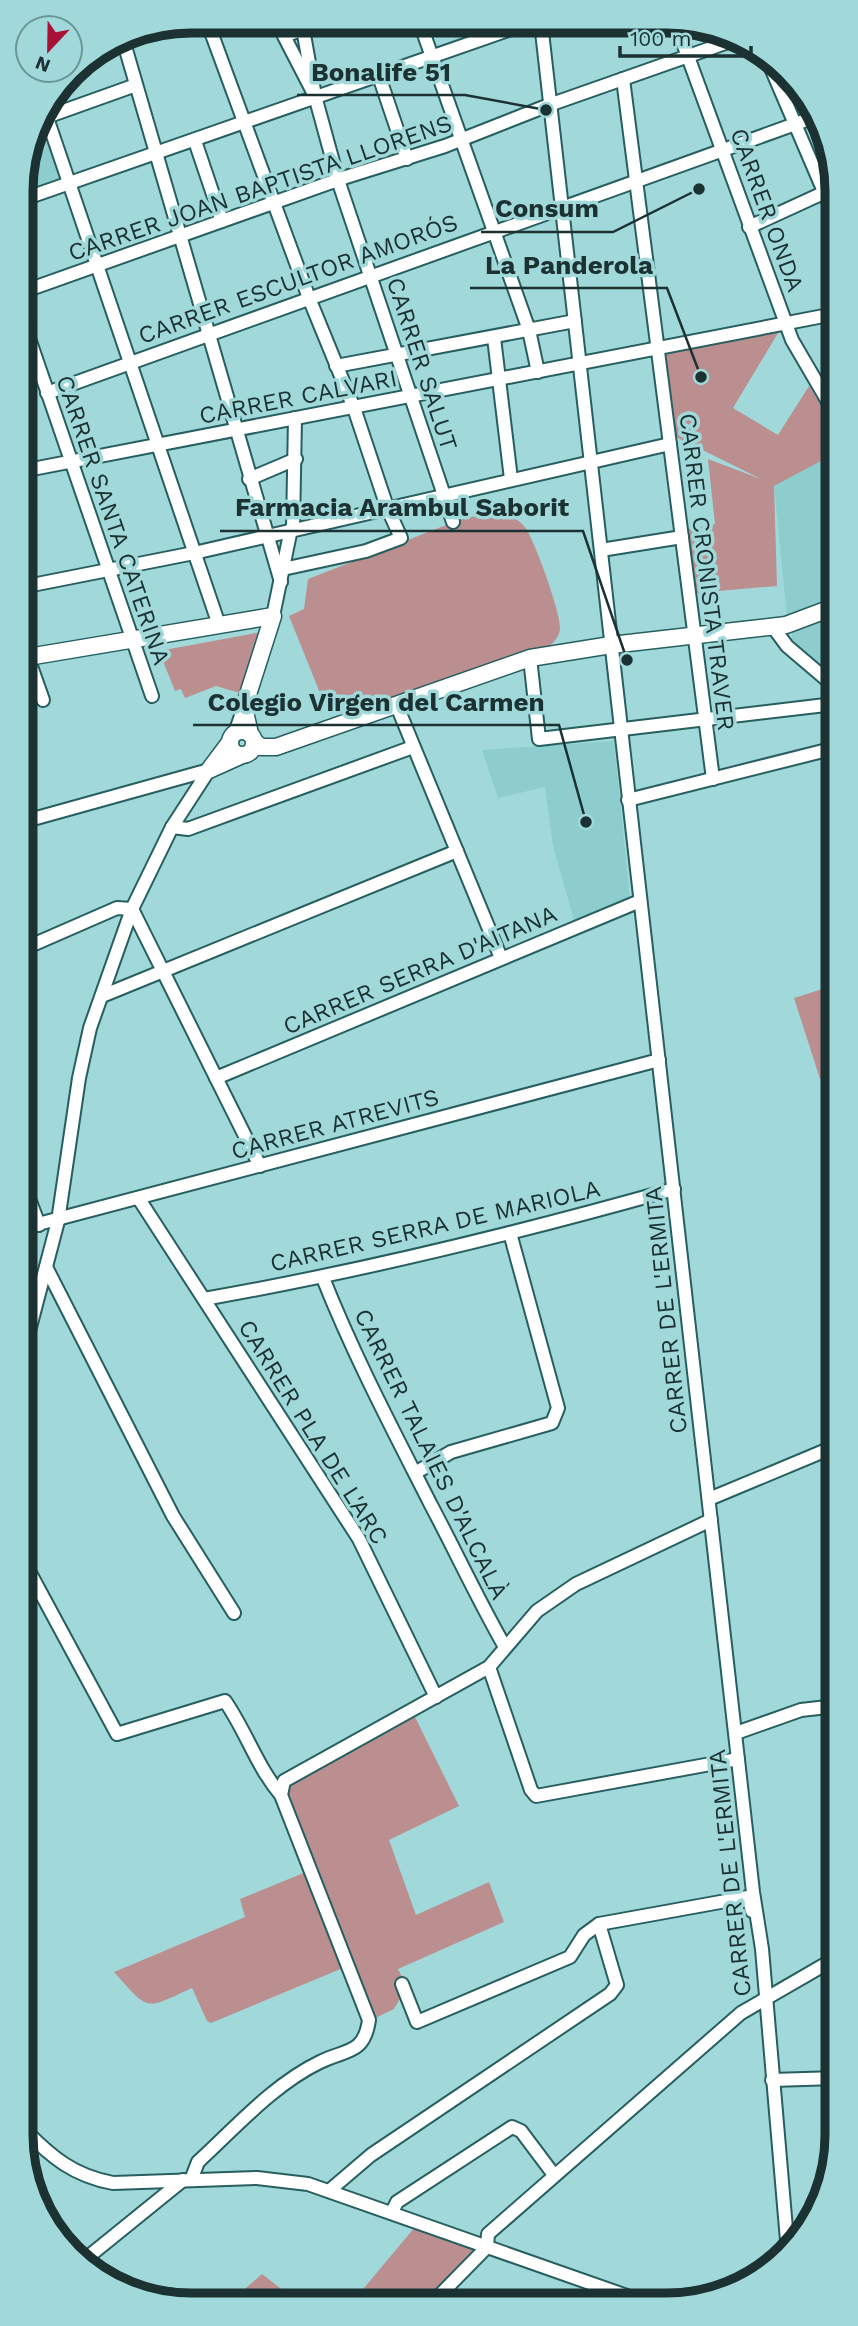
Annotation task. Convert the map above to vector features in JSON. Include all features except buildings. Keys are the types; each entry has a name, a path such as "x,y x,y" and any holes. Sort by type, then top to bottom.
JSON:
{"main road":[{"path":"242,738 261,747 276,747 530,658 611,645 786,625 825,610"},
{"path":"34,656 274,616 244,706 242,738 251,752 209,770"},
{"path":"209,770 242,738"}],"street":[{"path":"213,33 309,298 354,408 387,507 401,538 366,551 283,569"},
{"path":"283,33 315,96"},
{"path":"284,36 289,33"},
{"path":"303,33 315,96"},
{"path":"424,33 529,330 538,372"},
{"path":"34,195 500,33"},
{"name":"CARRER DE L'ERMITA","path":"542,33 738,1759 762,1949 787,2237"},
{"name":"CARRER ONDA","path":"680,34 786,323 804,364 825,397"},
{"name":"CARRER JOAN BAPTISTA LLORENS","path":"34,288 338,180 460,141 549,105 722,44"},
{"path":"126,48 179,236 211,335 248,479 281,582"},
{"path":"379,76 407,159"},
{"path":"774,76 793,124 824,181"},
{"name":"CARRER CRONISTA TRAVER","path":"623,79 713,779"},
{"path":"56,110 136,85"},
{"name":"CARRER SALUT","path":"315,96 338,180 453,522"},
{"name":"CARRER ESCULTOR AMORÓS","path":"47,393 808,119"},
{"path":"47,128 97,265 219,625"},
{"path":"195,141 222,221"},
{"path":"749,228 825,192"},
{"name":"CARRER CALVARI","path":"34,469 825,316"},
{"path":"336,366 575,321"},
{"path":"494,338 511,479"},
{"name":"CARRER SANTA CATERINA","path":"34,354 152,696"},
{"path":"274,616 292,529 296,459 295,418"},
{"path":"34,585 194,553 670,444"},
{"path":"248,479 296,459"},
{"path":"601,550 682,537"},
{"path":"773,627 787,646 825,678"},
{"path":"530,658 539,739 825,706"},
{"path":"34,677 43,699"},
{"path":"397,706 500,958"},
{"path":"172,827 188,829 412,747"},
{"path":"628,800 825,751"},
{"path":"34,819 209,770"},
{"path":"33,1315 58,1221 79,1078 90,1028 132,909 172,827 209,770"},
{"path":"102,996 457,851"},
{"name":"CARRER SERRA D'AITANA","path":"216,1078 640,901"},
{"path":"34,944 117,908 132,909"},
{"path":"132,909 260,1166"},
{"name":"CARRER ATREVITS","path":"33,1226 659,1060"},
{"name":"CARRER SERRA DE MARIOLA","path":"204,1299 323,1278 510,1233 674,1189"},
{"name":"CARRER PLA DE L'ARC","path":"139,1199 359,1539 436,1697"},
{"path":"33,1212 38,1225"},
{"path":"415,1473 451,1452 552,1423 558,1408 510,1233"},
{"path":"46,1267 173,1516 234,1613"},
{"name":"CARRER TALAIES D'ALCALÀ","path":"323,1278 350,1347 471,1588 505,1647"},
{"path":"709,1499 824,1451"},
{"path":"281,1795 284,1780 489,1668 537,1611 576,1584 711,1520"},
{"path":"33,1579 117,1734 225,1700 240,1723 269,1781 281,1795 369,2020 367,2036 357,2048 320,2062 292,2079 198,2162 187,2180 90,2255"},
{"path":"489,1668 531,1790 536,1796 738,1759"},
{"path":"736,1733 802,1710 824,1707"},
{"path":"402,1984 417,2022 569,1957 584,1935 598,1924 748,1897 762,1949"},
{"path":"330,2190 371,2155 610,1994 617,1985 598,1924"},
{"path":"442,2293 487,2247 488,2234 741,2013 764,1997 824,1964"},
{"path":"772,2080 824,2078"},
{"path":"392,2213 397,2202 512,2127 521,2131 554,2175"},
{"path":"33,2138 53,2158 91,2179 113,2183 284,2179 330,2190 618,2293"}],"shaded area":[{"path":"46,130 60,179 34,189 36,161"},
{"path":"781,328 733,408 778,435 809,386 825,411 825,459 774,486 777,586 695,593 689,529 715,524 708,459 761,479 668,433 663,351"},
{"path":"825,459 825,604 787,617 774,485"},
{"path":"496,511 521,523 534,544 559,621 558,637 553,643 540,653 365,715 341,697 324,703 289,616 304,609 308,579 459,520"},
{"path":"825,619 825,670 790,643 793,631"},
{"path":"262,632 240,693 216,686 185,698 181,689 175,691 159,651"},
{"path":"614,741 630,899 574,920 553,846 545,787 498,798 482,750"},
{"path":"825,988 825,1077 820,1079 794,998"},
{"path":"415,1717 459,1806 389,1840 416,1915 489,1882 504,1922 398,1969 402,1977 394,1981 401,1997 394,2009 373,2019 287,1793 292,1785"},
{"path":"306,1872 343,1968 211,2023 207,2021 192,1988 165,2000 148,2003 135,1994 114,1972 245,1917 240,1899"},
{"path":"415,2227 477,2250 436,2293 371,2293 364,2288"},
{"path":"262,2274 286,2293 240,2293"}],"place":[{"name":"Bonalife 51","path":"546,110"},
{"name":"Consum","path":"699,189"},
{"name":"La Panderola","path":"701,377"},
{"name":"Farmacia Arambul Saborit","path":"627,660"},
{"name":"Colegio Virgen del Carmen","path":"586,822"}]}
